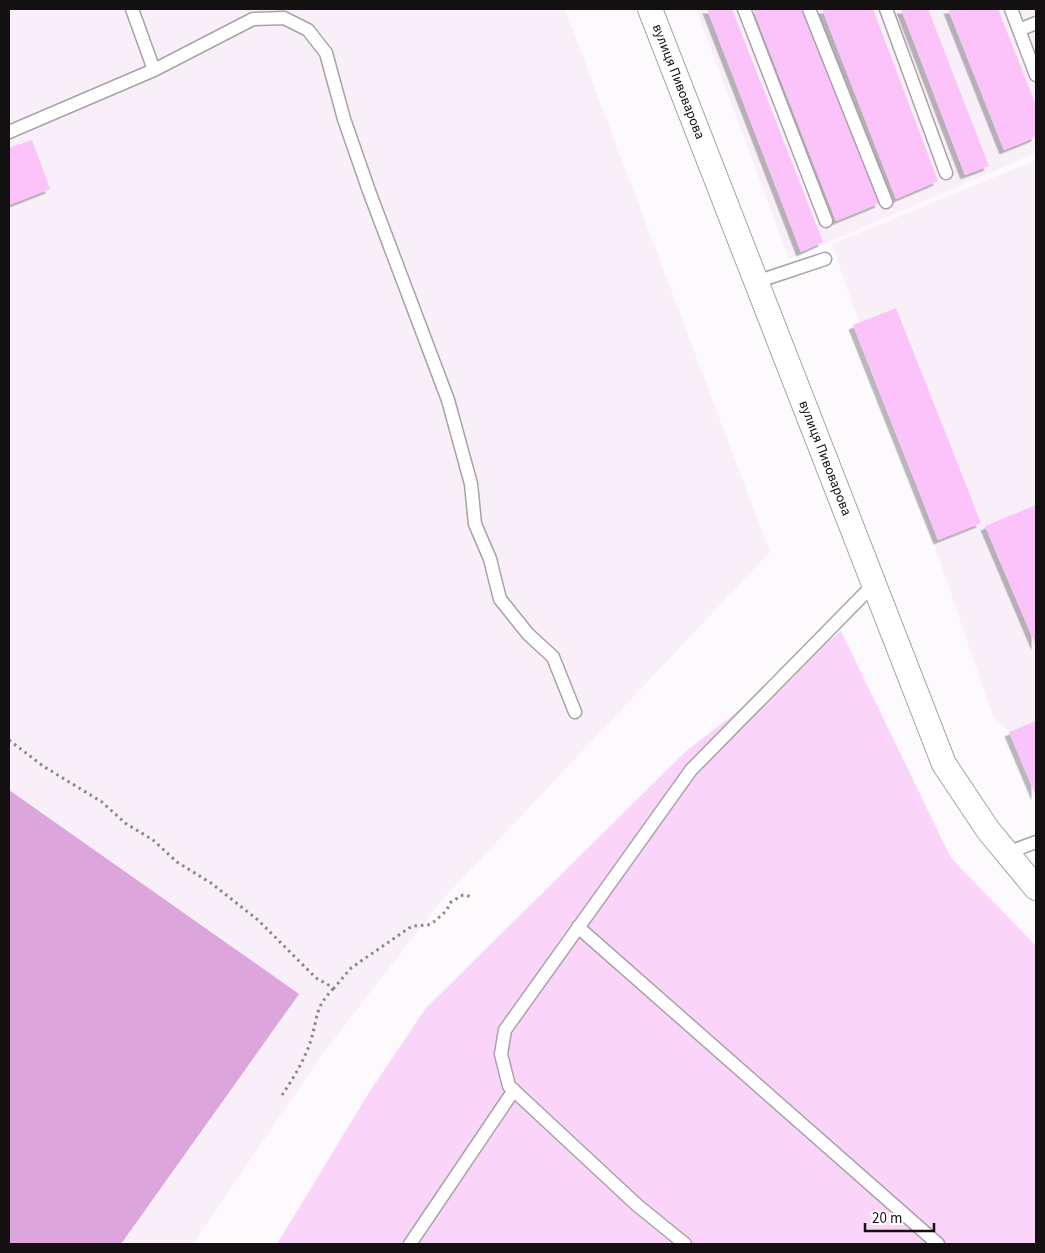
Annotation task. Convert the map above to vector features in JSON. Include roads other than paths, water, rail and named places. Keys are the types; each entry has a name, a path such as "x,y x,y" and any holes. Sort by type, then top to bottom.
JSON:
{"street":[{"name":"вулиця Пивоварова","path":"650,9 944,764 988,830 1036,888"}],"lane":[{"path":"132,9 154,70"},
{"path":"9,132 154,70 272,9"},
{"path":"744,9 826,221"},
{"path":"809,9 886,202"},
{"path":"886,9 946,173"},
{"path":"1011,9 1036,74"},
{"path":"253,19 284,18 308,30 326,53 344,119 369,191 448,400 471,484 475,524 490,559 500,599 528,634 553,657 575,712"},
{"path":"1019,30 1036,23"},
{"path":"756,282 825,259"},
{"path":"686,1244 637,1205 509,1086 501,1054 505,1030 691,770 874,584"},
{"path":"1007,853 1036,842"},
{"path":"578,927 938,1244"},
{"path":"410,1244 514,1090"}]}
